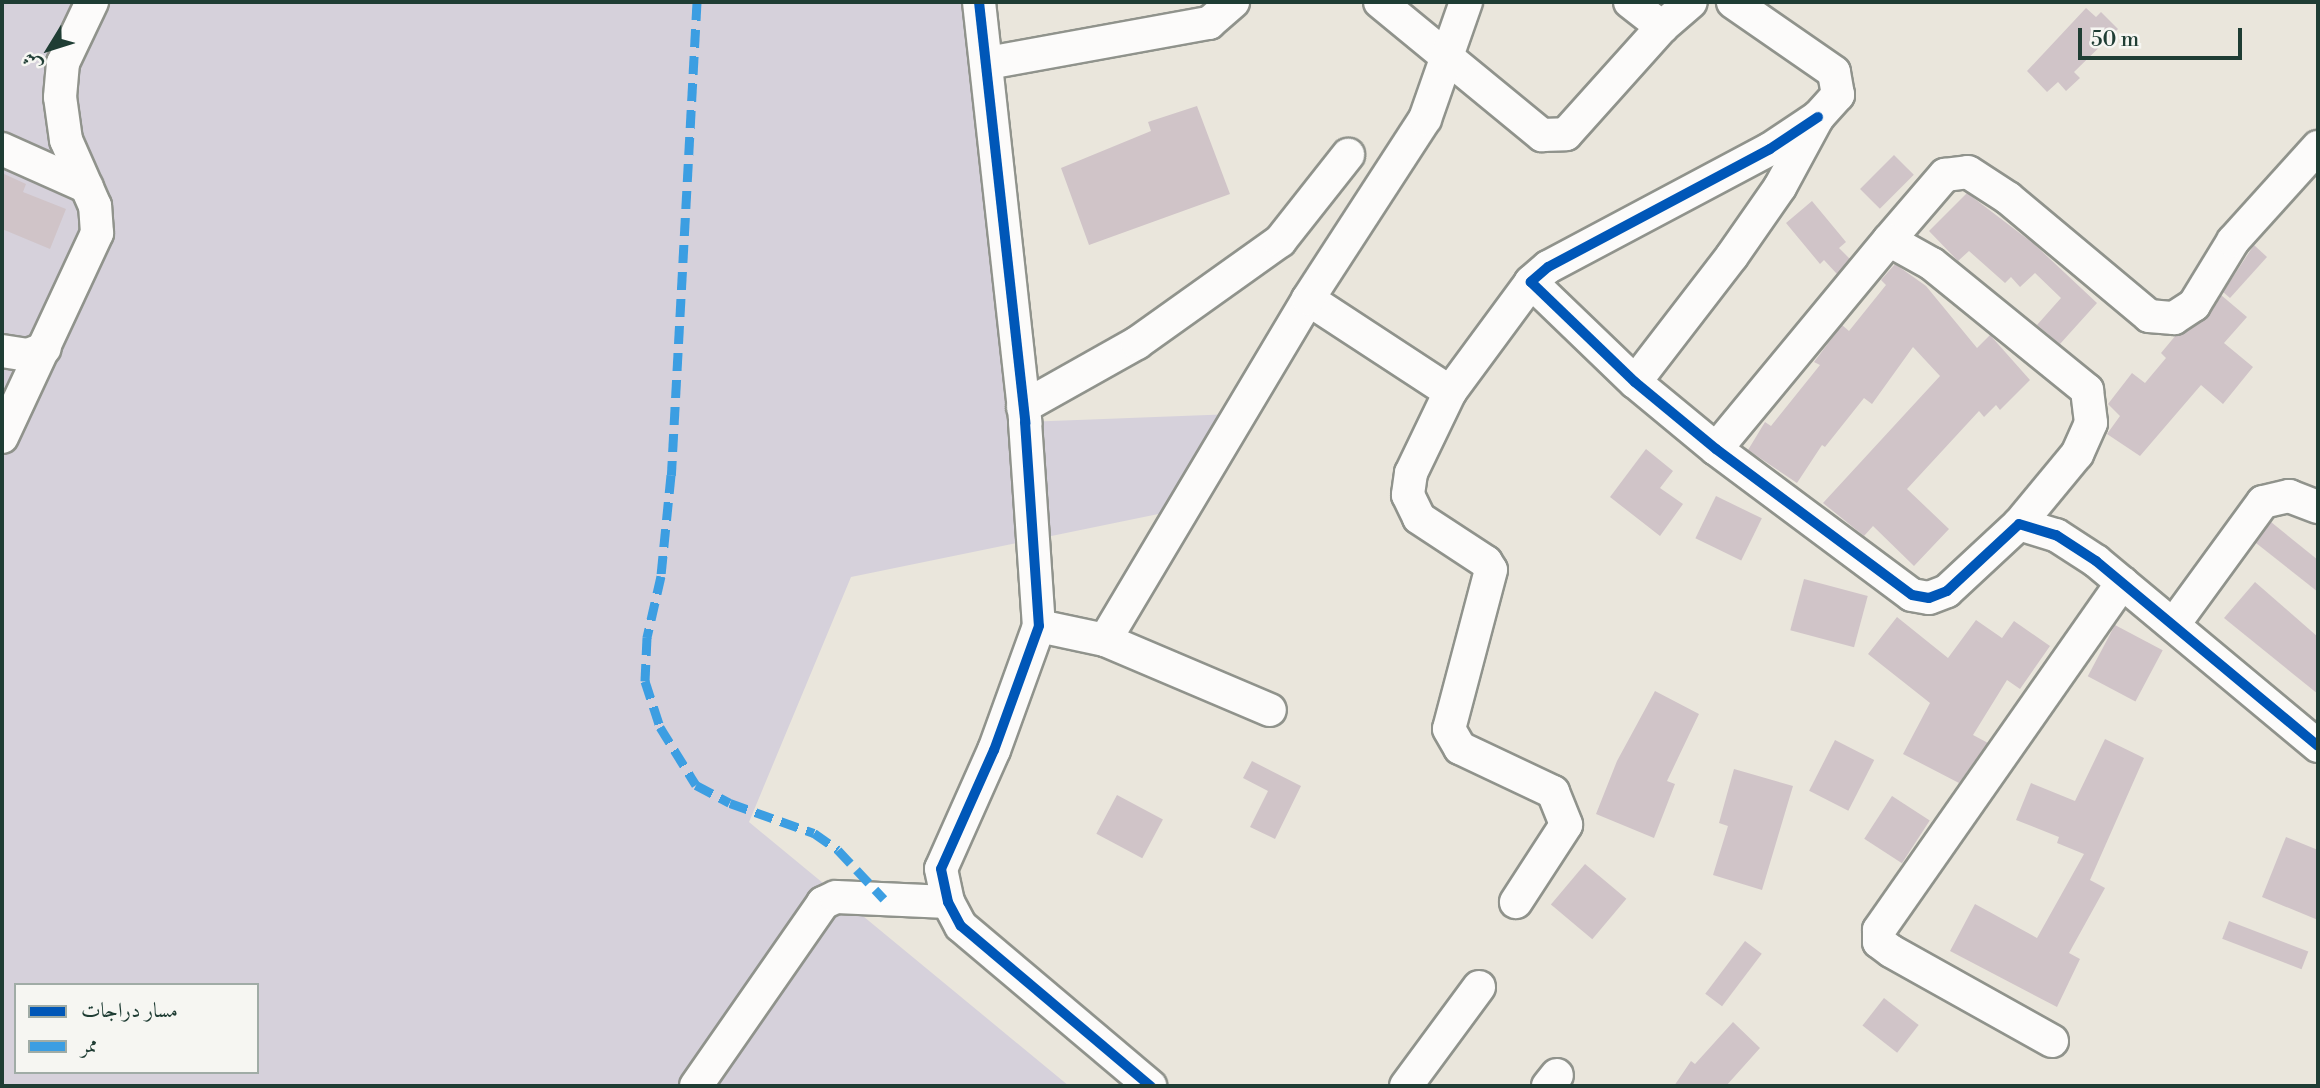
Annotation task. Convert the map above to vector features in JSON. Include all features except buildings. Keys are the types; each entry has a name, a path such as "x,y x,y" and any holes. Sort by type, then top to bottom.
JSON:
{"street":[{"path":"2,437 93,248 98,222 87,187 66,140 60,79 92,2"},
{"path":"979,2 988,63 1023,407 1039,626 994,750 941,869 948,902 961,926 1150,1086"},
{"path":"988,63 1208,12 1233,2"},
{"path":"1380,2 1449,55 1542,135 1566,134 1662,27 1691,2"},
{"path":"1105,640 1308,299 1425,118 1466,2"},
{"path":"1630,2 1662,27"},
{"path":"1636,382 1780,187 1818,117 1838,95 1834,72 1732,2"},
{"path":"1516,902 1566,825 1553,792 1460,748 1449,729 1491,569 1486,562 1419,518 1408,495 1411,473 1450,391 1531,282 1548,267 1770,149 1818,117"},
{"path":"1716,449 1945,175 1968,172 2008,198 2150,316 2174,318 2194,305 2232,242 2318,147"},
{"path":"2,149 87,187"},
{"path":"1023,407 1137,343 1280,241 1348,155"},
{"path":"1531,282 1636,382 1716,449 1912,595 1929,598 1947,591 2019,524 2077,454 2091,423 2087,390 1932,264 1889,240"},
{"path":"1308,299 1450,391"},
{"path":"2,351 28,355 45,348"},
{"path":"2174,624 2263,502 2289,496 2318,507"},
{"path":"2019,524 2056,536 2122,583 2318,746"},
{"path":"2052,1041 1891,951 1880,942 1880,930 2122,583"},
{"path":"1039,626 1105,640 1270,710"},
{"path":"696,1086 823,903 836,897 948,902"},
{"path":"1406,1086 1479,987"}],"shaded area":[{"path":"2,2 979,2 1025,422 1234,414 1173,511 851,577 749,822 1069,1086 2,1086"}],"marked path":[{"path":"697,2 671,475 661,576 647,637 645,681 660,727 696,785 730,803 814,833 838,850 884,899"}],"cycle path":[{"path":"979,2 1025,422 1039,626 994,750 941,869 948,902 961,926 1150,1086"},
{"path":"1818,117 1770,149 1548,267 1531,282 1635,382 1716,449 1912,595 1929,598 1947,591 2019,524 2056,535 2096,561 2318,746"}]}
